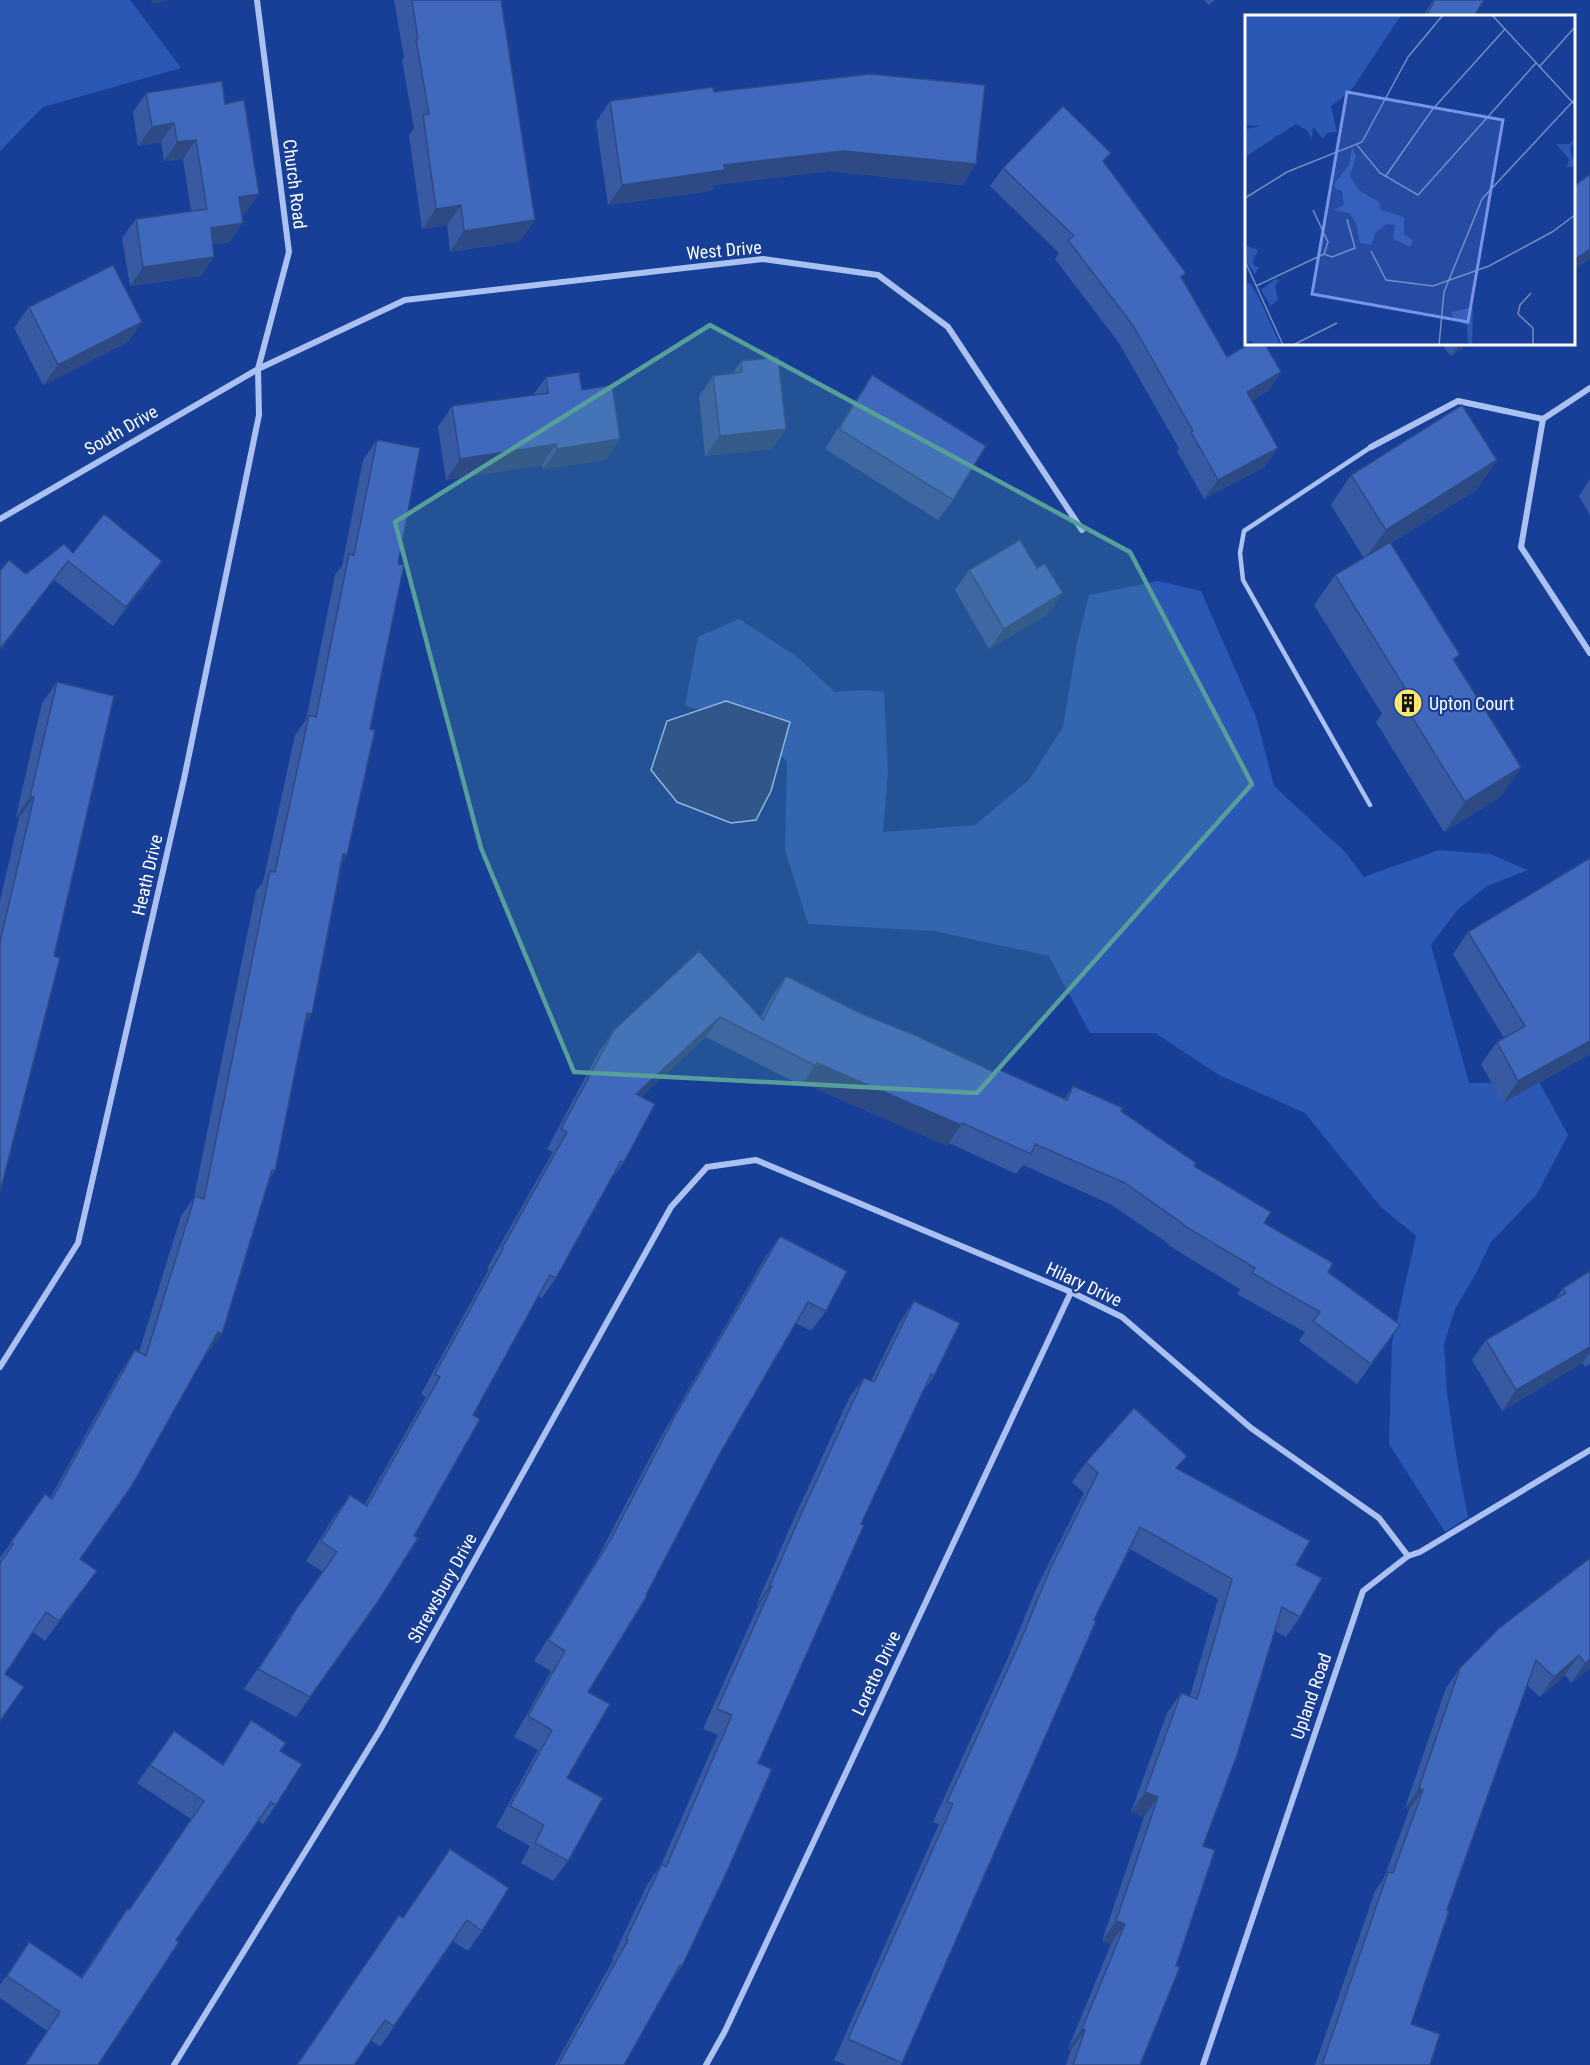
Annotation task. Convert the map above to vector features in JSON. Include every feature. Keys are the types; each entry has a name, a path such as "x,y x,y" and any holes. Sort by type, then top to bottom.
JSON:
{"street":[{"name":"Church Road","path":"257,0 289,252 258,369"},
{"name":"West Drive","path":"258,369 405,300 763,260 878,274 948,327 1082,530"},
{"name":"South Drive","path":"0,519 258,369"},
{"name":"Heath Drive","path":"0,1367 78,1243 184,779 247,474 259,415 258,369"},
{"path":"1371,447 1458,401 1543,419 1590,388"},
{"path":"1543,419 1521,547 1590,653"},
{"name":"Hilary Drive","path":"756,1160 1071,1292 1122,1317 1251,1428 1380,1518 1408,1556"},
{"name":"Shrewsbury Drive","path":"174,2065 380,1731 671,1207 707,1167 756,1160"},
{"name":"Loretto Drive","path":"706,2065 725,2031 1071,1292"},
{"name":"Upland Road","path":"1203,2065 1363,1591 1408,1556 1420,1552 1590,1450"}],"lane":[{"path":"1370,805 1243,580 1240,553 1244,531 1371,447"}],"highlighted area":[{"path":"710,325 1130,552 1252,784 977,1093 574,1072 481,848 395,522"}],"shaded area":[{"path":"0,0 130,0 181,68 43,107 0,151"},
{"path":"1158,581 1201,591 1256,717 1274,786 1346,853 1364,877 1439,850 1490,854 1528,870 1487,886 1457,910 1431,945 1469,1083 1539,1082 1568,1135 1537,1194 1491,1242 1455,1309 1444,1344 1447,1393 1468,1517 1445,1532 1389,1444 1392,1343 1416,1236 1381,1207 1305,1113 1219,1075 1155,1033 1090,1033 1049,956 934,931 808,924 785,850 787,762 757,730 685,705 698,637 739,619 796,656 835,692 866,690 884,692 888,772 883,832 975,825 1029,780 1063,727 1077,643 1089,595"},
{"path":"726,701 790,722 771,791 756,820 731,823 677,802 651,770 667,721"}],"building":[{"path":"412,0 501,0 535,220 464,231 461,205 436,209 423,115 429,114 416,40 418,39"},
{"path":"1435,0 1484,0 1475,15 1427,15"},
{"path":"870,74 985,85 976,164 843,151 724,165 725,170 622,185 610,101 713,87 714,92"},
{"path":"222,81 225,104 244,100 259,194 239,197 243,223 211,228 214,257 143,267 136,219 207,209 196,140 177,142 174,123 152,127 146,93"},
{"path":"1063,106 1111,153 1103,161 1186,273 1181,277 1227,357 1247,345 1266,345 1281,372 1247,392 1278,448 1218,480 1132,324 1068,240 1074,236 1003,168"},
{"path":"1590,174 1590,249 1575,259 1575,185"},
{"path":"113,265 142,322 58,365 29,307"},
{"path":"778,357 786,429 720,436 713,376 742,372 741,361"},
{"path":"579,372 582,390 612,385 620,439 557,449 556,444 460,459 452,406 548,393 546,377"},
{"path":"872,375 986,446 953,500 839,429"},
{"path":"1462,405 1497,460 1386,530 1351,475"},
{"path":"377,440 420,448 398,564 404,565 370,729 375,730 347,855 343,854 312,1014 307,1013 275,1171 272,1170 222,1334 218,1332 131,1487 80,1559 97,1571 59,1621 46,1612 5,1674 24,1687 0,1721 0,1563 13,1544 11,1542 45,1494 52,1499 135,1350 146,1356 195,1196 204,1199 270,871 275,872 309,715 316,717 349,554 354,555"},
{"path":"104,514 162,561 126,607 68,561 0,649 0,571 9,560 26,574 64,544 73,553"},
{"path":"1020,540 1037,568 1045,564 1063,593 1004,629 969,570"},
{"path":"1390,542 1460,655 1453,659 1521,767 1465,802 1397,693 1405,688 1335,575"},
{"path":"57,682 114,696 54,956 60,958 0,1192 0,942 34,797 30,797"},
{"path":"1590,858 1590,1041 1518,1081 1497,1042 1525,1026 1468,932"},
{"path":"699,951 763,1020 786,976 862,1014 917,1036 996,1073 998,1069 1067,1100 1073,1086 1123,1108 1121,1111 1196,1163 1194,1166 1271,1212 1264,1223 1333,1263 1328,1272 1400,1325 1371,1364 1313,1321 1320,1312 1252,1273 1255,1268 1183,1225 1125,1183 1035,1144 1031,1154 817,1063 816,1066 720,1017 636,1094 655,1104 556,1278 550,1275 473,1415 480,1419 414,1536 418,1538 379,1600 310,1697 258,1669 290,1618 337,1552 321,1541 350,1495 367,1506 440,1377 435,1374 567,1132 561,1129 614,1030"},
{"path":"780,1236 847,1271 826,1311 808,1302 719,1455 647,1596 588,1692 610,1704 567,1778 603,1798 568,1861 535,1843 544,1825 510,1806 552,1730 528,1716 565,1651 548,1640 611,1539 677,1412"},
{"path":"1590,1271 1590,1347 1516,1390 1486,1340 1566,1293 1563,1288"},
{"path":"914,1301 960,1323 934,1376 931,1374 861,1524 864,1525 758,1763 772,1769 729,1867 682,1966 680,1965 624,2065 558,2065 628,1940 626,1939 662,1864 666,1867 732,1715 717,1709 772,1586 770,1585 864,1378 874,1382"},
{"path":"1134,1408 1187,1456 1176,1468 1310,1541 1296,1565 1322,1578 1300,1617 1282,1607 1237,1755 1203,1846 1215,1850 1176,1966 1180,1967 1140,2065 1073,2065 1085,2030 1082,2029 1125,1924 1116,1921 1158,1797 1145,1792 1181,1693 1197,1699 1232,1579 1140,1527 1094,1620 1096,1621 902,2063 848,2039 953,1804 947,1802 1021,1640 1051,1567 1098,1473 1086,1462"},
{"path":"1590,1558 1590,1659 1585,1663 1579,1655 1554,1677 1536,1660 1447,1910 1449,1911 1411,2024 1440,2034 1430,2065 1322,2065 1388,1872 1393,1873 1423,1790 1419,1788 1460,1668 1498,1629"},
{"path":"251,1720 286,1743 280,1751 302,1764 276,1805 271,1802 176,1940 179,1942 98,2065 25,2065 60,2012 7,1976 29,1942 82,1978 127,1909 129,1910 204,1801 150,1765 174,1731 223,1765"},
{"path":"450,1849 509,1888 482,1931 467,1920 394,2026 385,2020 354,2065 297,2065 399,1915 403,1918"}],"place":[{"name":"Upton Court","path":"1408,703"}]}
